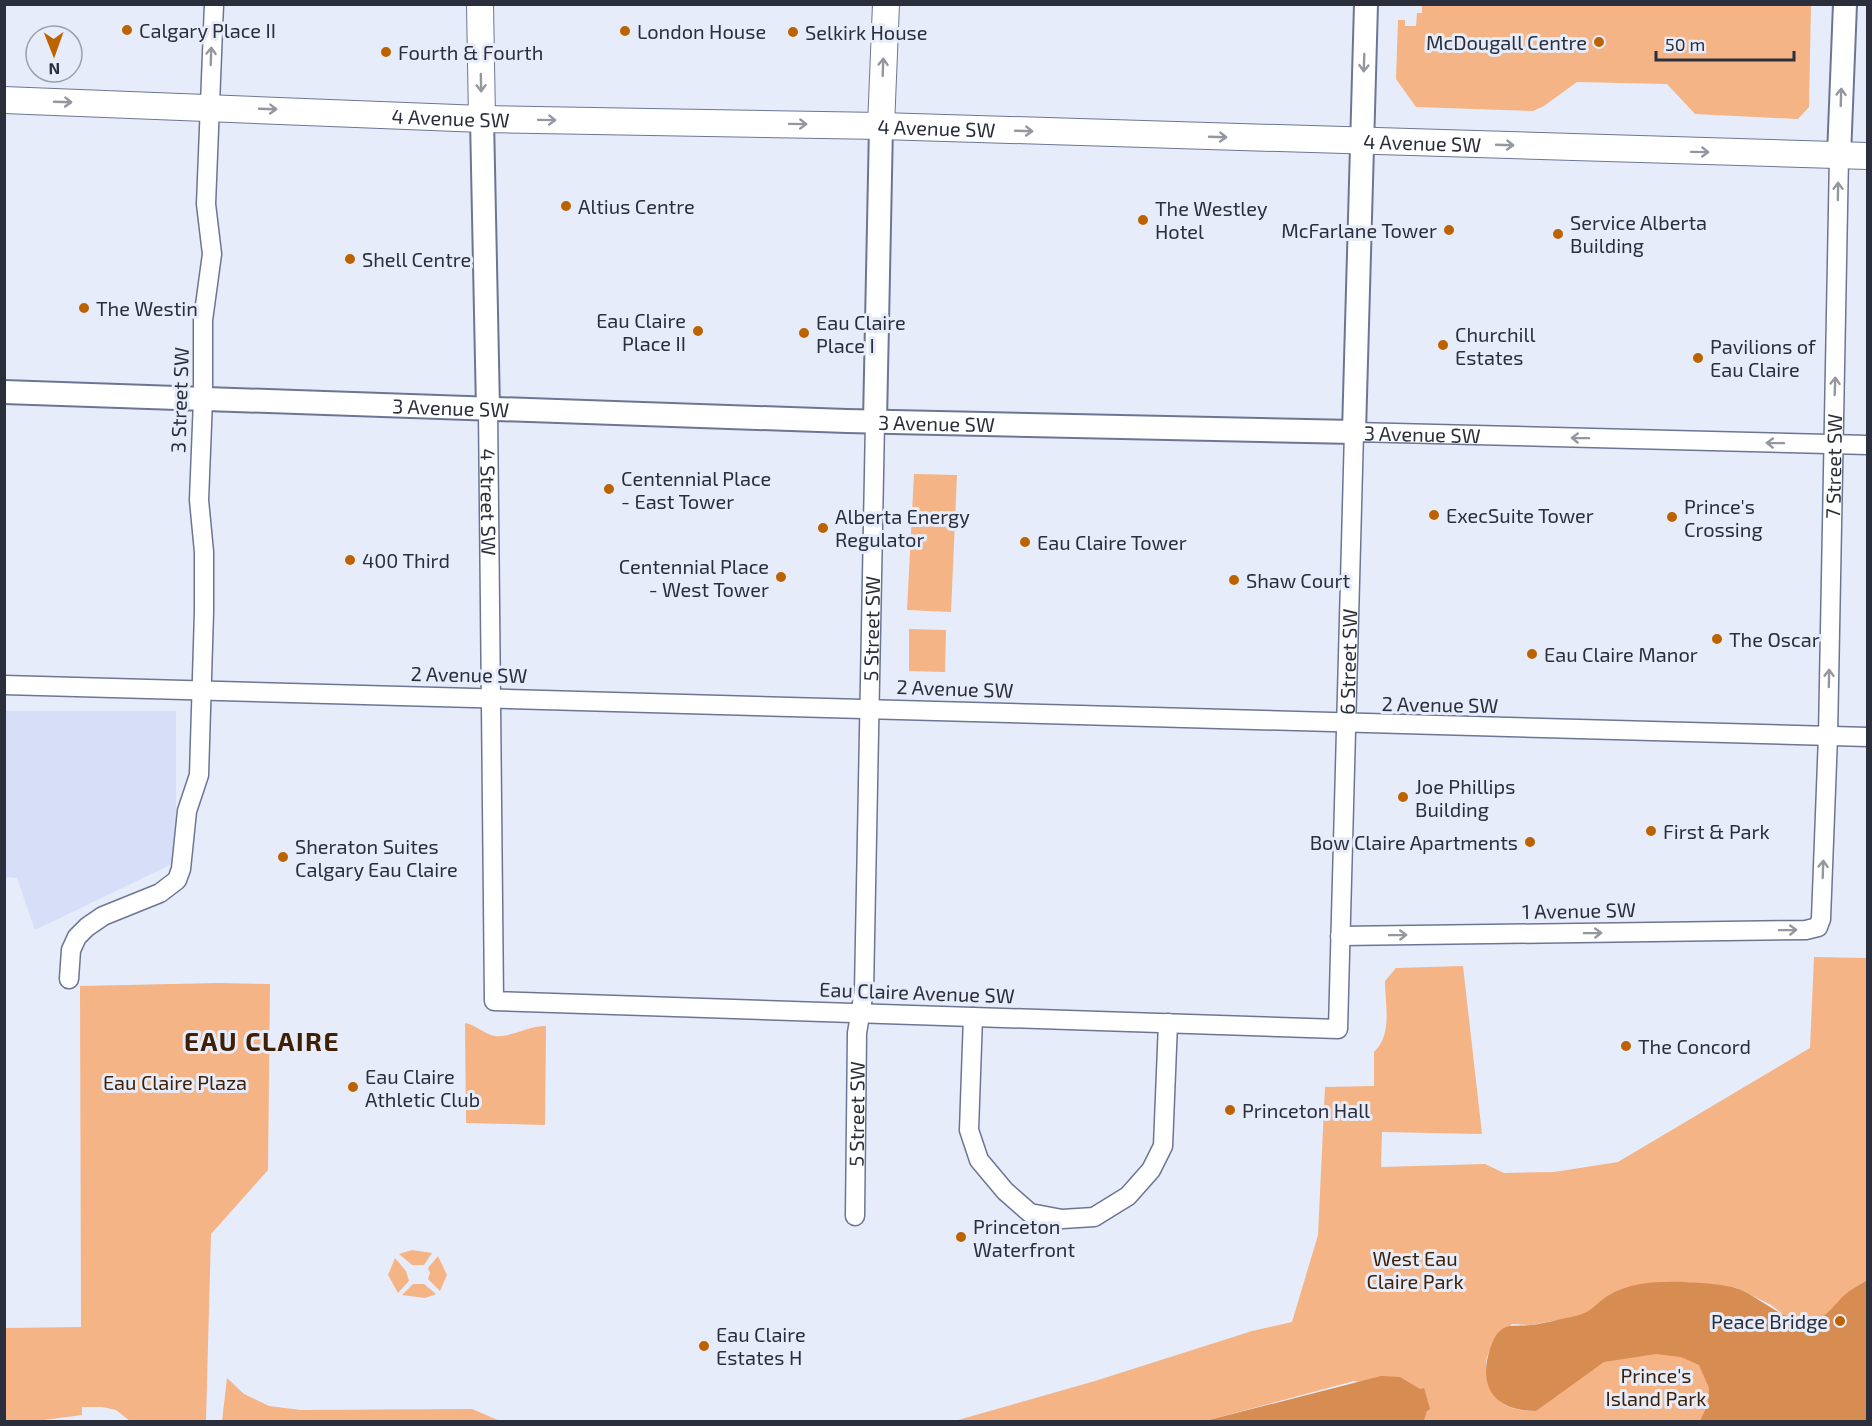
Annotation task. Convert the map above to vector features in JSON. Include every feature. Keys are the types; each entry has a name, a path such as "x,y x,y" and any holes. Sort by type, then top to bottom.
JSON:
{"main road":[{"name":"4 Street SW","path":"480,4 482,119"},
{"name":"5 Street SW","path":"881,126 886,4"},
{"name":"4 Avenue SW","path":"4,100 482,119 881,126 1868,156"}],"street":[{"name":"3 Street SW","path":"69,979 71,950 87,927 103,916 160,893 177,880 181,869 187,811 200,764 204,562 199,500 203,320 212,254 206,204 214,4"},
{"name":"6 Street SW","path":"1338,1029 1344,724 1366,4"},
{"name":"7 Street SW","path":"1818,927 1821,919 1828,736 1839,156 1845,4"},
{"name":"4 Street SW","path":"482,119 488,409 494,1001"},
{"name":"5 Street SW","path":"855,1216 857,1033 864,986 881,126"},
{"name":"3 Avenue SW","path":"4,392 874,422 1868,445"},
{"name":"2 Avenue SW","path":"4,685 1868,737"},
{"name":"1 Avenue SW","path":"1340,936 1799,930 1818,927"},
{"name":"Eau Claire Avenue SW","path":"494,1001 1338,1029"},
{"path":"974,1017 969,1130 979,1160 1005,1191 1030,1213 1062,1219 1094,1217 1128,1196 1152,1170 1162,1146 1168,1023"}],"shaded area":[{"path":"5,711 176,711 176,824 172,864 35,930 17,878 5,877"},
{"path":"1867,1280 1867,1421 1700,1421 1708,1404 1709,1388 1699,1365 1681,1357 1656,1354 1604,1362 1536,1411 1507,1406 1498,1400 1487,1381 1488,1356 1500,1330 1509,1326 1536,1324 1578,1315 1626,1287 1666,1282 1726,1286 1747,1293 1792,1319 1809,1322 1821,1318 1843,1296"},
{"path":"1381,1376 1400,1377 1420,1389 1424,1388 1430,1409 1424,1421 1205,1421"}],"green space":[{"path":"1422,5 1811,5 1809,107 1798,119 1695,114 1667,84 1577,82 1544,106 1533,111 1416,107 1396,79 1398,20 1405,20 1405,26 1416,26 1417,13 1422,13"},
{"path":"914,474 957,475 951,612 907,610"},
{"path":"909,629 946,630 945,672 909,671"},
{"name":"West Eau Claire Park","path":"1814,957 1867,958 1867,1280 1847,1293 1826,1315 1809,1322 1788,1318 1771,1305 1737,1288 1686,1282 1657,1283 1609,1295 1584,1315 1531,1325 1512,1324 1492,1346 1487,1357 1487,1377 1493,1394 1498,1400 1510,1407 1536,1411 1607,1355 1647,1349 1696,1356 1714,1382 1706,1421 1424,1421 1427,1411 1420,1390 1354,1381 1205,1421 951,1422 1095,1381 1252,1331 1292,1322 1318,1235 1325,1087 1374,1086 1374,1052 1384,1037 1387,1019 1385,981 1396,968 1463,966 1482,1134 1382,1132 1381,1167 1485,1164 1504,1173 1554,1172 1618,1162 1810,1048"},
{"name":"Eau Claire Plaza","path":"270,984 268,1170 211,1234 206,1421 130,1421 116,1410 82,1407 82,1415 36,1421 5,1421 5,1328 81,1327 80,986"},
{"path":"465,1023 495,1036 546,1026 545,1125 466,1123"},
{"path":"412,1250 432,1253 424,1265 412,1265 399,1254"},
{"path":"438,1256 447,1275 440,1291 428,1279 430,1273 428,1268"},
{"path":"395,1258 406,1271 409,1281 398,1293 388,1275"},
{"path":"413,1284 424,1284 436,1294 425,1298 402,1295"},
{"path":"227,1378 244,1394 269,1406 301,1410 472,1409 500,1421 222,1421"}],"place":[{"name":"Calgary Place II","path":"127,30"},
{"name":"London House","path":"625,31"},
{"name":"Selkirk House","path":"793,32"},
{"name":"McDougall Centre","path":"1599,42"},
{"name":"Fourth & Fourth","path":"386,52"},
{"name":"Altius Centre","path":"566,206"},
{"name":"The Westley Hotel","path":"1143,220"},
{"name":"McFarlane Tower","path":"1449,230"},
{"name":"Service Alberta Building","path":"1558,234"},
{"name":"Shell Centre","path":"350,259"},
{"name":"The Westin","path":"84,308"},
{"name":"Eau Claire Place II","path":"698,331"},
{"name":"Eau Claire Place I","path":"804,333"},
{"name":"Churchill Estates","path":"1443,345"},
{"name":"Pavilions of Eau Claire","path":"1698,358"},
{"name":"Centennial Place - East Tower","path":"609,489"},
{"name":"ExecSuite Tower","path":"1434,515"},
{"name":"Prince's Crossing","path":"1672,517"},
{"name":"Alberta Energy Regulator","path":"823,528"},
{"name":"Eau Claire Tower","path":"1025,542"},
{"name":"400 Third","path":"350,560"},
{"name":"Centennial Place - West Tower","path":"781,577"},
{"name":"Shaw Court","path":"1234,580"},
{"name":"The Oscar","path":"1717,639"},
{"name":"Eau Claire Manor","path":"1532,654"},
{"name":"Joe Phillips Building","path":"1403,797"},
{"name":"First & Park","path":"1651,831"},
{"name":"Bow Claire Apartments","path":"1530,842"},
{"name":"Sheraton Suites Calgary Eau Claire","path":"283,857"},
{"name":"The Concord","path":"1626,1046"},
{"name":"Eau Claire Athletic Club","path":"353,1087"},
{"name":"Princeton Hall","path":"1230,1110"},
{"name":"Princeton Waterfront","path":"961,1237"},
{"name":"Peace Bridge","path":"1840,1321"},
{"name":"Eau Claire Estates H","path":"704,1346"}],"district":[{"name":"EAU CLAIRE","path":"262,1040"}],"park label":[{"name":"Prince's Island Park","path":"1656,1386"}]}
